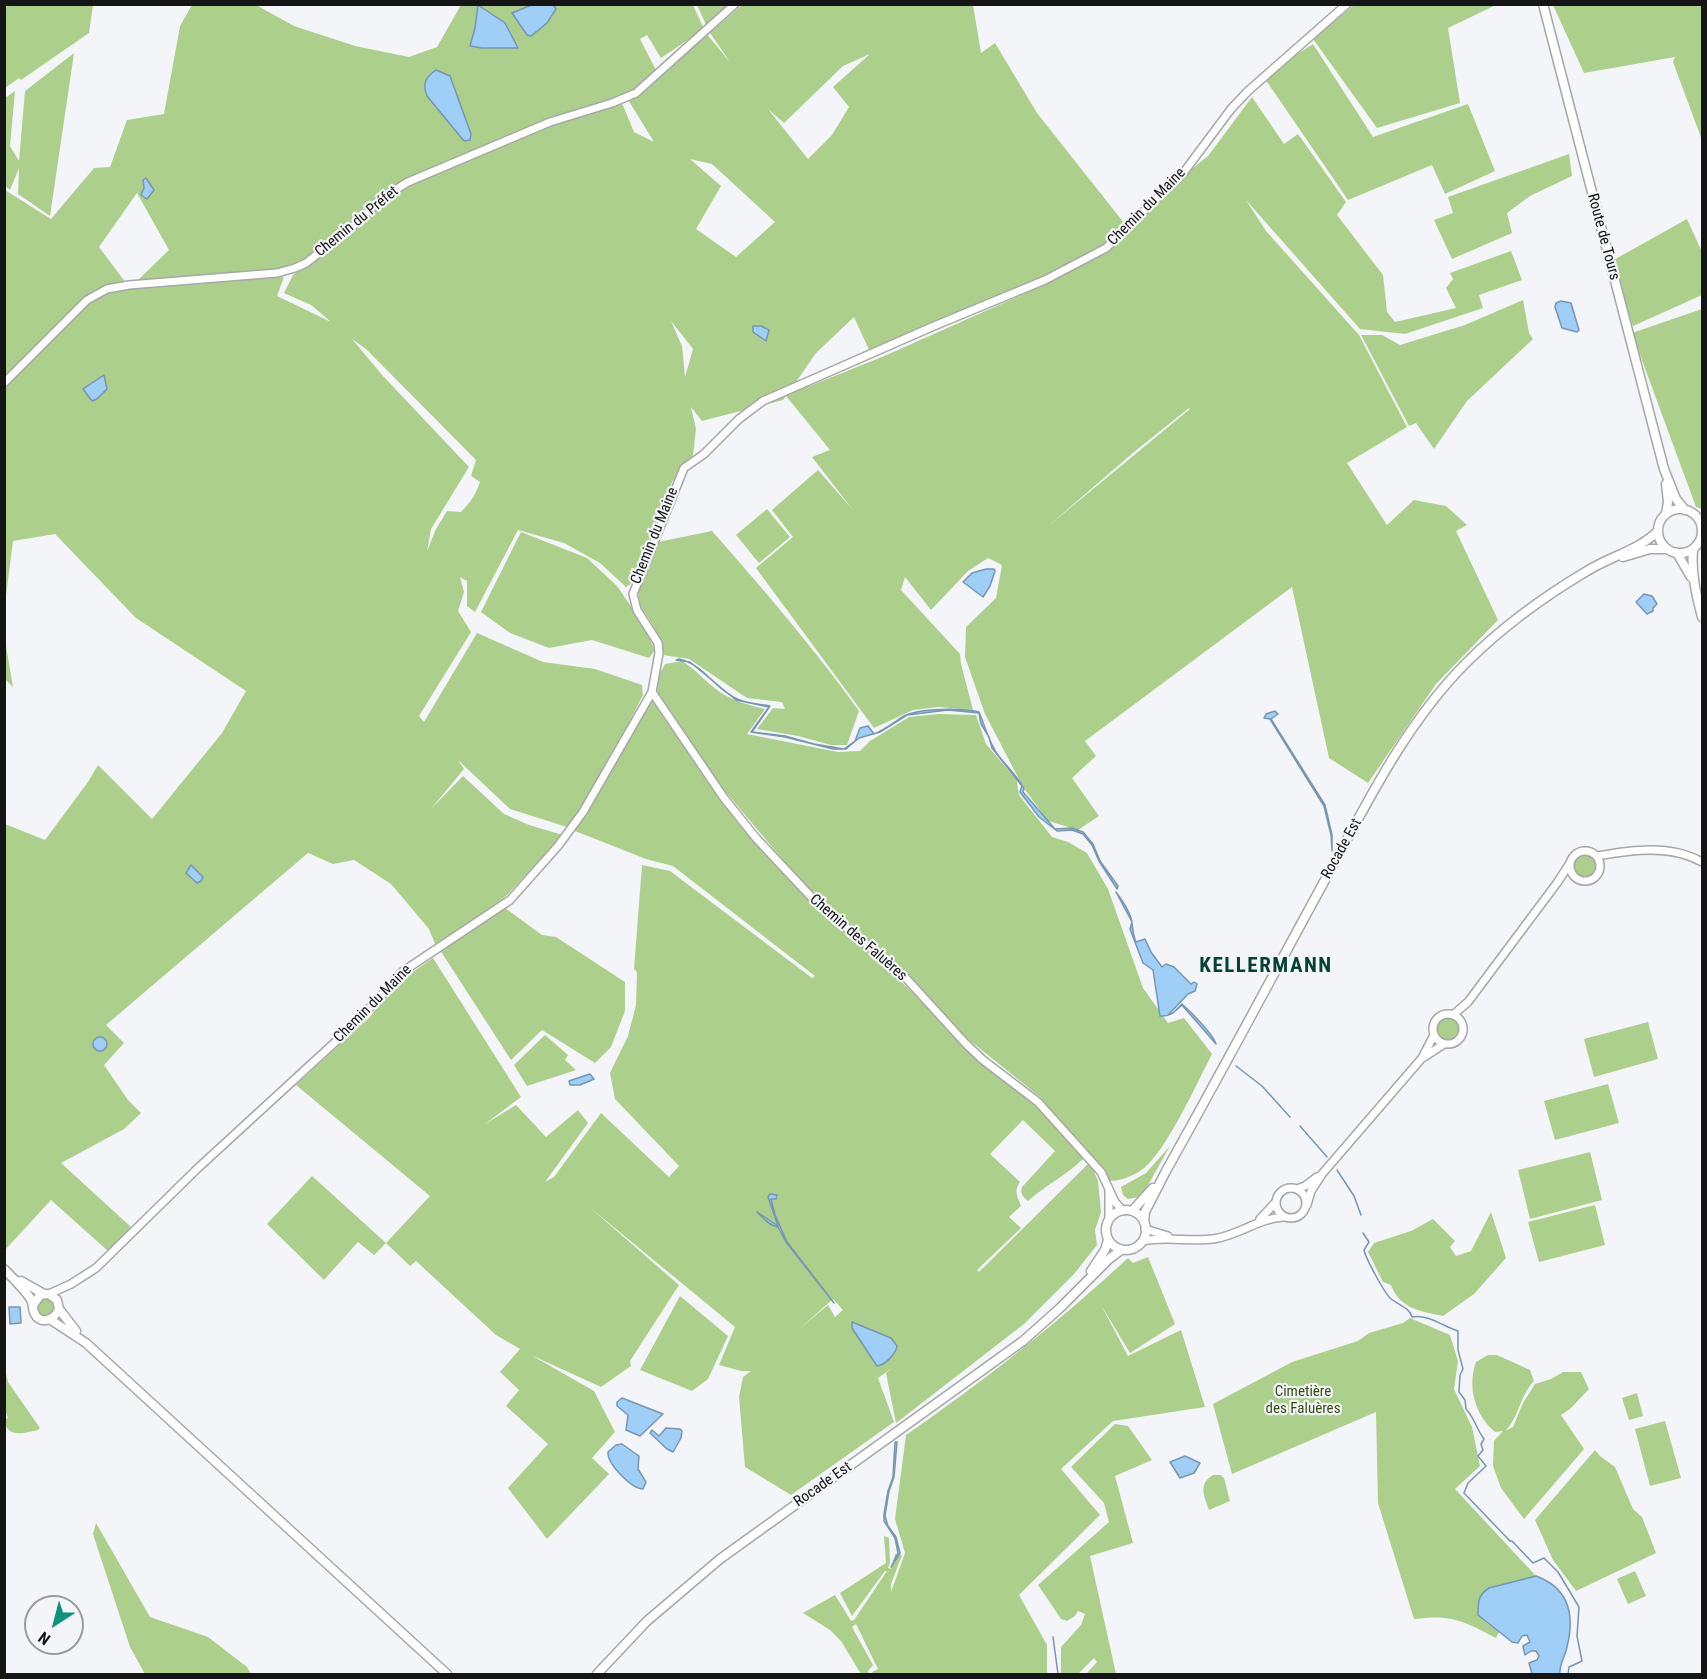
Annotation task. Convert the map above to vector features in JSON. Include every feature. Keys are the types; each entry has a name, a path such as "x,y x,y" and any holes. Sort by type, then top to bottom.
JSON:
{"main road":[{"name":"Route de Tours","path":"1543,4 1664,469 1676,499 1685,510"},
{"name":"Route de Tours","path":"1664,469 1668,502 1666,514"},
{"path":"1693,550 1677,553 1666,549 1659,538 1658,531 1666,514 1675,510 1685,510 1700,517 1702,536 1693,550 1692,564 1702,617"},
{"name":"Rocade Est","path":"1145,1226 1145,1212 1166,1171 1376,786 1409,732 1441,690 1493,638 1536,604 1578,576 1613,556 1647,541 1658,531"},
{"name":"Rocade Est","path":"1578,576 1636,552 1666,549"},
{"path":"1677,553 1694,582"},
{"name":"Rocade Est","path":"1127,1211 1150,1192 1166,1171"},
{"path":"1127,1211 1137,1214 1145,1226 1143,1241 1134,1249 1121,1250 1108,1240 1106,1229 1109,1219 1127,1211"},
{"name":"Rocade Est","path":"1060,1308 1097,1264 1106,1250 1108,1240"},
{"name":"Rocade Est","path":"597,1674 646,1621 720,1559 1023,1341 1121,1250"},
{"path":"5,1270 28,1287 47,1294 59,1306 86,1343"},
{"path":"5,1270 34,1304"},
{"path":"47,1294 36,1298 34,1312 38,1317 51,1320 86,1343 447,1674"},
{"path":"51,1320 55,1317 59,1306"}],"street":[{"name":"Chemin du Préfet","path":"4,383 76,309 96,294 129,285 277,273 295,268 306,263 347,231 382,198 408,182 550,122 612,103 636,93 735,4"},
{"name":"Chemin du Maine","path":"47,1294 71,1284 107,1257 198,1168 349,1030 402,972 510,900 570,832 652,692 659,653 658,643 637,610 633,594 680,476 690,462 704,454 748,411 763,401 1045,280 1106,248 1184,172 1231,109 1248,91 1347,4"},
{"name":"Chemin des Faluères","path":"652,692 739,817 800,886 889,962 983,1060 1038,1102 1101,1172 1109,1190 1127,1211"},
{"path":"1597,856 1648,850 1675,852 1702,862"},
{"path":"1453,1015 1468,1002 1557,883 1573,855 1581,851 1590,851 1597,856 1600,867"},
{"path":"1570,863 1575,877 1583,881 1591,880 1609,858 1620,852"},
{"path":"1557,883 1575,877"},
{"path":"1422,1058 1444,1044 1454,1043 1461,1037 1462,1022 1468,1002"},
{"path":"1143,1241 1220,1238 1274,1217 1299,1217 1305,1210 1311,1191 1322,1174 1422,1058 1434,1035 1433,1026 1437,1018 1445,1014 1453,1015 1462,1022"},
{"path":"1434,1035 1444,1044"},
{"path":"1256,1223 1271,1210 1282,1191 1297,1189 1309,1184 1322,1174"},
{"path":"1297,1189 1304,1196 1306,1205"},
{"path":"1109,1190 1109,1219"},
{"path":"1276,1202 1278,1211 1284,1217"},
{"path":"1145,1226 1176,1238"},
{"name":"Chemin du Maine","path":"59,1306 71,1284"}],"green space":[{"path":"5,4 93,5 89,33 21,80 19,78 5,88"},
{"path":"192,5 256,5 294,26 355,46 409,57 437,47 461,5 693,5 704,29 661,58 647,35 640,39 656,70 628,94 619,96 634,132 654,142 627,98 705,32 730,62 710,33 742,5 973,5 981,53 995,43 1037,113 1128,228 1172,185 1208,156 1252,97 1284,144 1298,134 1346,202 1337,215 1383,275 1387,312 1395,322 1456,308 1446,288 1453,279 1450,273 1511,251 1522,280 1479,295 1483,308 1405,334 1360,329 1246,200 1266,231 1359,335 1407,427 1347,463 1387,525 1414,500 1446,506 1467,525 1456,531 1498,620 1436,684 1368,783 1329,758 1292,587 1085,741 1096,756 1072,778 1099,816 1078,830 1048,821 1023,787 985,714 965,657 966,627 996,598 1002,565 988,558 968,571 931,610 905,577 901,590 960,654 973,710 939,707 913,710 874,728 756,568 793,537 772,510 818,470 853,510 812,457 830,450 786,396 783,400 702,421 691,407 696,429 693,455 672,482 632,583 626,587 600,563 564,543 518,530 475,612 467,606 467,581 460,577 464,592 458,611 471,632 419,716 424,722 477,633 543,662 595,669 642,685 643,695 586,806 567,827 510,809 458,760 464,769 431,809 463,776 504,814 529,825 563,835 507,895 475,920 435,944 429,929 391,884 354,860 333,864 308,853 106,1025 124,1043 104,1065 128,1100 141,1113 124,1129 61,1163 131,1227 108,1251 51,1200 5,1250 5,824 45,840 98,765 152,819 222,733 246,691 136,618 55,534 13,541 5,603 5,190 51,219 94,168 110,167 127,120 164,114 180,26","holes":["870,54 833,87 849,107 832,135 808,159 768,109 784,123 843,66","690,159 712,164 775,222 736,257 696,229 721,186","137,193 169,250 138,280 274,271 305,262 358,215 368,202 390,195 344,239 293,275 284,293 311,305 331,322 277,296 284,277 129,287 99,247","1126,229 1107,249 1035,289 882,357 787,395 816,353 854,317 870,352 913,331 1005,297 1072,267","671,321 693,349 685,377 682,346","352,339 366,349 476,460 471,476 480,482 475,494 461,512 447,511 427,551 431,529 469,467 383,376","1190,409 1047,527 1134,452"]},
{"path":"697,5 730,5 707,27"},
{"path":"1354,5 1496,5 1448,28 1460,103 1377,128 1313,39"},
{"path":"1553,5 1702,5 1702,140 1673,62 1675,57 1584,73"},
{"path":"1313,44 1373,137 1468,104 1495,171 1445,194 1432,165 1348,200 1263,76"},
{"path":"74,53 50,216 18,194 19,168 10,190 5,186 5,98 15,91 10,146 19,161 25,91"},
{"path":"1569,154 1572,176 1530,196 1507,213 1512,233 1452,259 1434,220 1453,213 1448,197"},
{"path":"1687,219 1702,252 1702,295 1633,326 1610,262"},
{"path":"1523,300 1529,333 1533,339 1467,401 1434,449 1416,423 1409,426 1361,335 1382,335 1400,345 1465,325"},
{"path":"1702,309 1702,509 1696,507 1632,333"},
{"path":"767,509 790,537 759,563 736,535"},
{"path":"712,531 806,642 859,711 847,745 831,745 798,736 757,729 773,708 785,709 782,702 747,698 689,659 663,655 654,627 640,605 638,589 650,566 658,542"},
{"path":"521,532 587,558 617,586 643,624 655,650 649,658 592,640 549,648 510,633 481,612"},
{"path":"5,640 13,687 5,679"},
{"path":"682,661 724,695 765,709 747,734 838,752 860,751 870,741 909,717 938,714 976,715 986,744 1014,777 1016,776 1019,795 1052,837 1068,842 1087,853 1108,889 1143,988 1168,1023 1184,1018 1212,1054 1170,1135 1149,1163 1128,1177 1105,1181 1040,1097 943,1019 848,922 804,885 714,778 658,695 657,679 665,664"},
{"path":"651,697 737,822 787,877 1002,1078 1029,1098 1084,1158 1028,1201 1022,1195 1022,1187 1055,1151 1023,1120 990,1154 1020,1182 1016,1191 1021,1206 1009,1217 1021,1228 977,1270 979,1272 1090,1162 1098,1181 1101,1212 1095,1230 1097,1245 1074,1274 1024,1324 896,1423 886,1373 892,1368 878,1378 894,1422 791,1495 745,1467 739,1397 743,1377 751,1371 741,1371 719,1365 735,1327 588,1206 679,1285 630,1361 631,1366 601,1387 531,1355 594,1391 615,1432 592,1458 609,1474 547,1539 508,1488 548,1444 506,1406 519,1390 500,1372 520,1349 496,1335 416,1261 410,1266 386,1243 430,1196 296,1085 369,1018 394,985 433,958 521,1097 485,1124 516,1105 546,1137 578,1110 588,1123 545,1182 554,1177 601,1113 669,1177 679,1166 615,1099 610,1073 628,1036 636,1005 637,972 634,969 642,865 670,871 812,978 815,976 673,866 646,859 575,831","holes":["833,1299 843,1310 835,1317 828,1305 799,1329"]},
{"path":"1585,854 1593,858 1597,866 1593,874 1585,878 1577,874 1573,866 1577,858"},
{"path":"505,908 542,935 556,937 625,982 625,1011 611,1047 595,1063 542,1030 511,1060 440,950"},
{"path":"1444,1018 1452,1018 1459,1025 1459,1033 1452,1040 1444,1040 1437,1033 1437,1025"},
{"path":"1648,1022 1658,1059 1594,1077 1584,1039"},
{"path":"545,1035 568,1055 565,1060 576,1070 527,1086 514,1065"},
{"path":"1608,1084 1619,1123 1555,1140 1544,1101"},
{"path":"1170,1146 1139,1197 1128,1199 1123,1195 1121,1187 1146,1173"},
{"path":"1590,1152 1602,1200 1530,1219 1518,1170"},
{"path":"312,1176 386,1243 374,1255 358,1242 324,1280 267,1224"},
{"path":"1595,1205 1605,1245 1539,1262 1528,1222"},
{"path":"1491,1212 1506,1258 1474,1294 1443,1316 1405,1304 1391,1285 1383,1282 1368,1252 1374,1243 1411,1231 1433,1219 1455,1241 1450,1247 1456,1256 1471,1251"},
{"path":"1148,1257 1175,1324 1130,1353 1101,1305 1128,1356 1181,1330 1205,1407 1113,1421 1061,1469 1100,1515 1019,1595 1047,1645 1047,1674 873,1674 872,1672 878,1669 856,1624 852,1627 873,1665 868,1671 869,1674 861,1674 841,1641 830,1630 803,1613 835,1595 851,1621 854,1620 887,1571 852,1616 840,1593 886,1563 884,1536 889,1538 890,1563 888,1568 891,1569 895,1554 902,1555 891,1584 891,1592 905,1553 895,1519 906,1435 964,1394 1020,1350 1128,1258 1133,1263"},
{"path":"680,1296 728,1336 708,1379 692,1391 640,1370"},
{"path":"46,1298 52,1301 55,1307 52,1313 46,1316 40,1313 37,1307 40,1301"},
{"name":"Cimetière des Faluères","path":"1410,1318 1450,1335 1458,1361 1454,1389 1472,1427 1480,1466 1455,1489 1536,1576 1489,1588 1484,1621 1499,1632 1496,1638 1457,1620 1438,1617 1414,1619 1378,1503 1376,1412 1232,1474 1213,1404 1292,1362 1358,1341 1369,1333 1403,1323"},
{"path":"5,1352 8,1382 40,1428 38,1430 17,1433 8,1430 5,1419 8,1418 4,1407"},
{"path":"1488,1355 1497,1355 1530,1370 1534,1381 1525,1394 1510,1426 1505,1431 1513,1427 1523,1403 1535,1384 1563,1372 1581,1372 1589,1389 1561,1415 1584,1449 1524,1519 1501,1488 1493,1466 1494,1441 1503,1431 1495,1432 1482,1417 1473,1391 1473,1371 1476,1362"},
{"path":"1637,1393 1643,1416 1629,1420 1622,1398"},
{"path":"1665,1421 1681,1478 1650,1486 1635,1429"},
{"path":"1115,1424 1128,1426 1152,1460 1115,1476 1133,1543 1090,1556 1116,1674 1086,1674 1097,1662 1094,1658 1078,1674 1061,1674 1061,1647 1081,1625 1085,1614 1078,1611 1067,1621 1061,1619 1038,1585 1109,1522 1104,1503 1071,1467"},
{"path":"1595,1450 1615,1467 1633,1509 1642,1517 1656,1553 1576,1591 1553,1560 1535,1520"},
{"path":"1213,1475 1220,1475 1224,1478 1230,1501 1209,1510 1204,1495 1204,1486"},
{"path":"96,1523 150,1617 208,1637 247,1667 251,1674 145,1674 130,1647 93,1534"},
{"path":"1635,1571 1646,1596 1628,1604 1617,1579"}],"water":[{"path":"534,4 553,5 556,9 547,23 531,36 527,35 512,13"},
{"path":"478,5 505,23 518,48 470,46"},
{"path":"436,70 450,76 471,134 470,140 464,141 427,96 426,81"},
{"path":"146,178 154,190 147,199 141,195 144,188 143,180"},
{"path":"1561,301 1571,303 1579,330 1577,332 1562,328 1555,307 1556,303"},
{"path":"753,326 761,326 769,330 766,341 753,332"},
{"path":"104,375 107,389 92,401 83,389"},
{"path":"986,569 995,571 983,597 963,582 972,573"},
{"path":"1644,594 1652,596 1657,604 1653,611 1647,614 1636,602"},
{"path":"751,703 770,706 752,732 785,736 844,749 833,749 785,737 751,732 769,707"},
{"path":"952,709 979,712 988,735 981,724 979,713 948,710 907,715 880,732 876,733 904,716 911,713"},
{"path":"1275,711 1278,714 1271,719 1325,805 1332,835 1332,851 1331,835 1324,806 1270,719 1264,718 1266,714"},
{"path":"868,726 874,734 859,738 846,749 844,749 855,741 860,728"},
{"path":"990,741 998,755 1022,784 1023,792 1055,829 1072,828 1083,832 1093,844 1100,861 1118,886 1117,889 1099,861 1092,845 1083,834 1072,830 1057,831 1039,817 1020,792 1022,786 992,748"},
{"path":"191,865 203,877 197,883 186,873"},
{"path":"1116,892 1126,907 1132,921"},
{"path":"1132,922 1136,942 1145,939 1162,967 1166,964 1174,967 1191,984 1194,982 1197,984 1195,991 1188,994 1170,1015 1160,1016 1153,970 1143,963 1130,929"},
{"path":"1182,1004 1206,1029 1216,1044 1182,1005 1174,1012"},
{"path":"100,1037 105,1039 107,1044 105,1049 100,1051 95,1049 93,1044 95,1039"},
{"path":"590,1074 594,1079 580,1085 570,1085 569,1081"},
{"path":"770,1194 777,1195 776,1199 771,1199 775,1215 787,1242 834,1303 786,1242 778,1227 769,1223 757,1212 778,1226 768,1197"},
{"path":"9,1307 20,1307 21,1323 10,1324"},
{"path":"852,1322 891,1338 897,1346 890,1359 877,1366 852,1328"},
{"path":"622,1398 663,1414 640,1436 626,1430 628,1415 617,1406 617,1402"},
{"path":"666,1428 682,1431 681,1438 673,1452 650,1433 652,1430 659,1436"},
{"path":"895,1442 897,1442 894,1477 885,1516 888,1526 896,1537 900,1553 891,1567 898,1553 895,1538 884,1521 884,1514 888,1491 893,1477"},
{"path":"622,1444 639,1456 638,1469 646,1482 643,1489 627,1480 616,1469 609,1457 608,1452 616,1445"},
{"path":"1185,1456 1200,1463 1194,1473 1180,1478 1170,1462"},
{"path":"1536,1576 1556,1588 1567,1604 1569,1635 1560,1674 1532,1674 1529,1663 1537,1660 1539,1656 1536,1651 1525,1655 1523,1646 1530,1642 1527,1635 1522,1636 1518,1643 1512,1642 1478,1615 1479,1599 1489,1588"}],"waterway":[{"path":"1236,1066 1262,1086 1290,1117"},
{"path":"1300,1126 1327,1157"},
{"path":"1337,1170 1354,1196 1361,1215"},
{"path":"1363,1233 1369,1242 1364,1250 1365,1254 1388,1296 1407,1309 1412,1317 1424,1317 1458,1331 1458,1350 1463,1369 1460,1375 1459,1392 1465,1400 1466,1409 1484,1439 1481,1444 1483,1450 1478,1456 1486,1466 1468,1483 1464,1493 1533,1563 1544,1558 1558,1572 1579,1607 1577,1636 1582,1661 1569,1667 1568,1674"},
{"path":"1053,1637 1058,1674"}],"district":[{"name":"KELLERMANN","path":"1266,967"}]}
